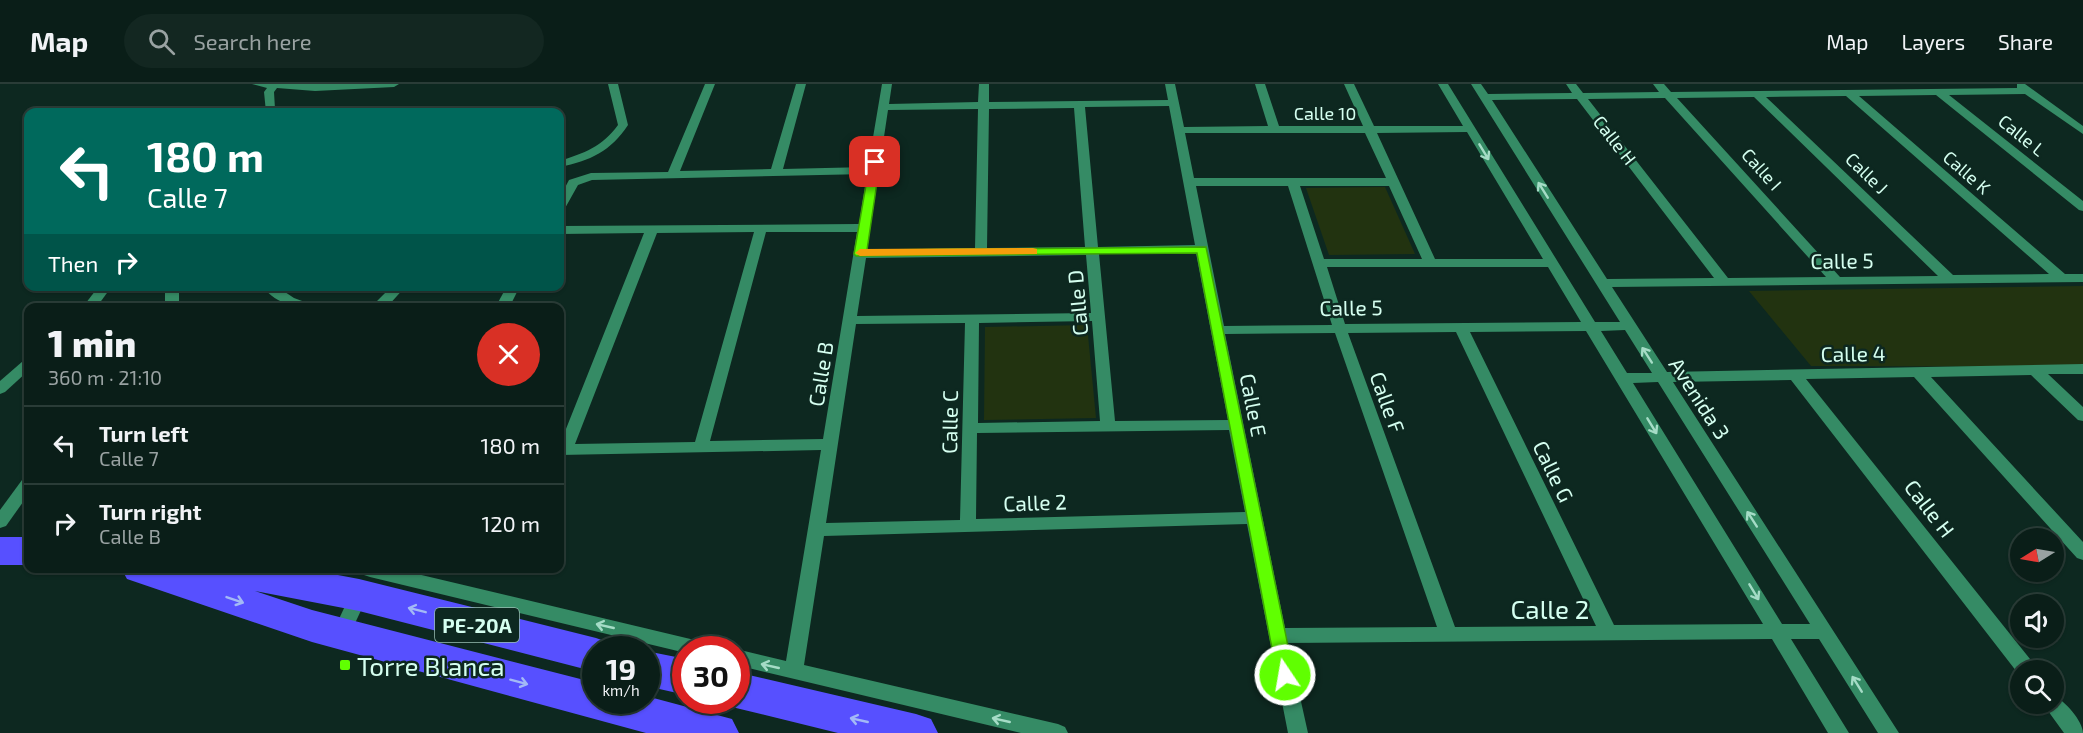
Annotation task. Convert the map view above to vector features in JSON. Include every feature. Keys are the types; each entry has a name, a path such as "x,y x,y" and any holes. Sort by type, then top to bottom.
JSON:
{"highway":[{"name":"PE-20A","path":"155,573 341,634 717,733"},
{"name":"PE-20A","path":"256,573 366,578 582,650"},
{"path":"750,693 916,733"}],"street":[{"path":"257,84 315,88 394,84"},
{"path":"564,163 591,155 611,144 623,125 613,84"},
{"path":"673,173 710,84"},
{"path":"776,172 801,84"},
{"name":"Calle B","path":"794,671 887,84"},
{"path":"981,252 984,84"},
{"name":"Calle E","path":"1170,84 1277,636 1298,733"},
{"path":"1260,84 1275,130"},
{"path":"1349,84 1372,129 1430,263"},
{"path":"1443,84 1839,733"},
{"name":"Calle H","path":"1571,84 1724,282"},
{"name":"Calle I","path":"1658,84 1837,281"},
{"path":"1886,84 1898,92"},
{"path":"270,108 269,92 274,85"},
{"path":"1480,90 1580,96 1939,92 2023,87 2083,131"},
{"name":"Avenida 3","path":"1480,90 1889,733"},
{"name":"Calle L","path":"1939,92 2083,207"},
{"name":"Calle K","path":"1849,93 2061,278"},
{"name":"Calle J","path":"1757,94 1950,280"},
{"path":"884,107 1174,103"},
{"name":"Calle D","path":"1078,105 1107,427"},
{"name":"Calle 10","path":"1180,130 1470,129"},
{"path":"564,200 573,183 581,179 673,173 874,170"},
{"path":"1190,182 1395,182"},
{"name":"Calle F","path":"1293,182 1340,328 1449,634"},
{"path":"564,230 864,228"},
{"path":"701,447 761,229"},
{"path":"564,445 652,230"},
{"path":"860,254 1202,249"},
{"path":"1319,263 1552,263"},
{"name":"Calle 5","path":"1602,283 2083,278"},
{"path":"92,303 102,291"},
{"path":"272,291 298,303"},
{"path":"383,303 395,291"},
{"path":"850,320 1098,316"},
{"name":"Calle C","path":"968,526 972,318"},
{"name":"Calle 5","path":"1218,330 1629,326"},
{"name":"Calle G","path":"1461,327 1609,633"},
{"path":"0,389 24,368"},
{"path":"2034,369 2083,416"},
{"name":"Calle 4","path":"1623,378 2083,369"},
{"path":"1919,373 2083,553"},
{"name":"Calle H","path":"1795,375 2019,660"},
{"path":"970,428 1236,425"},
{"path":"564,450 830,444"},
{"path":"11,544 24,498"},
{"name":"Calle 2","path":"816,530 1254,518"},
{"path":"341,634 366,578 672,643"},
{"name":"Calle 2","path":"1277,636 1824,631"},
{"path":"750,660 1058,733"},
{"path":"2061,714 2076,733"}],"green space":[{"path":"1385,187 1415,254 1329,255 1306,188"},
{"path":"2083,286 2083,367 1811,366 1749,291"},
{"path":"1087,325 1096,418 984,420 985,327"}],"slow traffic":[{"path":"860,253 1033,251"}],"place":[{"name":"Torre Blanca","path":"345,665"}],"route":[{"path":"875,162 860,254 1202,249 1285,675"}]}
